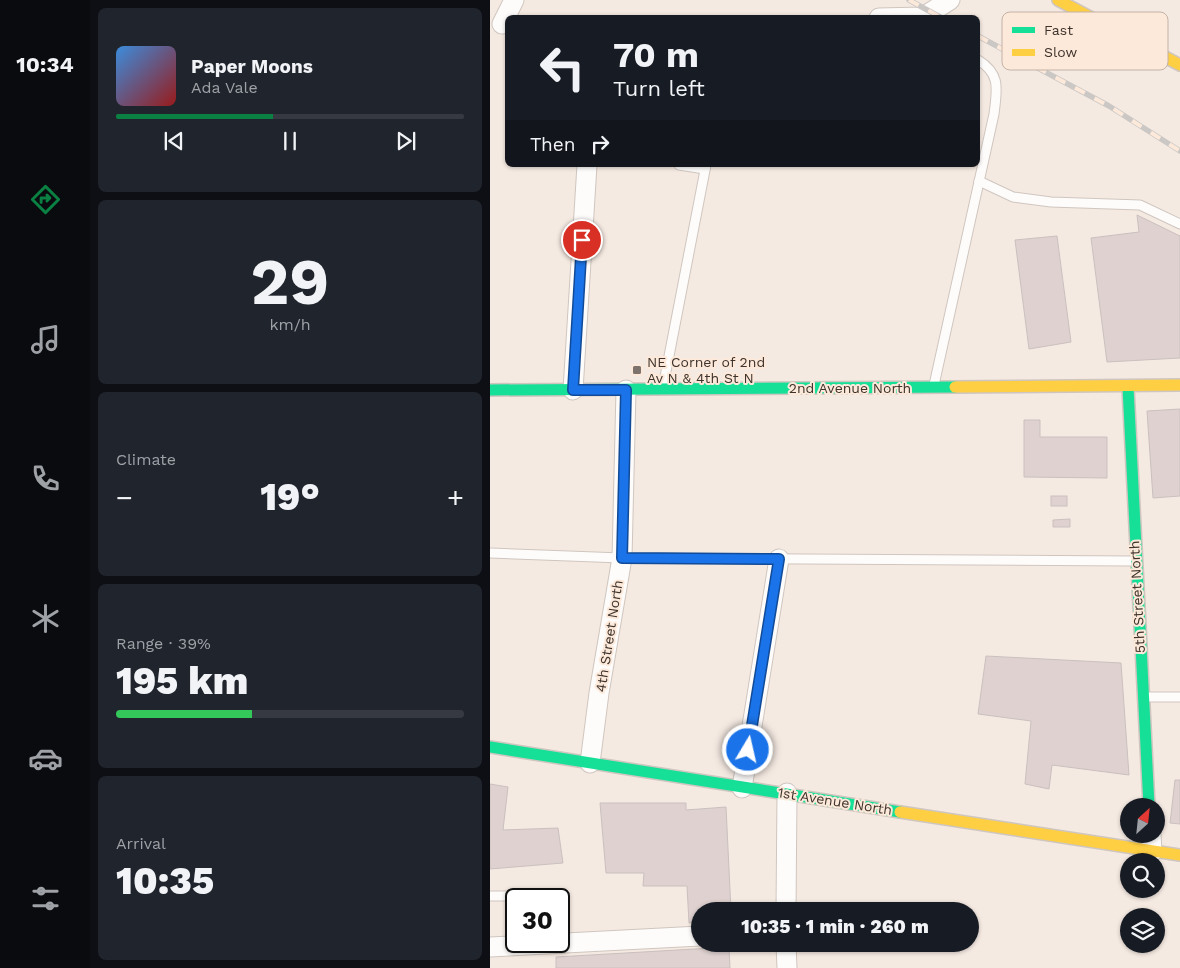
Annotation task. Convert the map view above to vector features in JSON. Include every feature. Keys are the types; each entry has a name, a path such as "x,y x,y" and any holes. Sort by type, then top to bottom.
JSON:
{"street":[{"path":"505,15 514,0"},
{"path":"925,15 950,0"},
{"path":"1058,0 1081,12"},
{"path":"1168,59 1180,65"},
{"path":"573,390 587,167"},
{"name":"2nd Avenue North","path":"490,390 1128,387 1180,385"},
{"name":"5th Street North","path":"1128,387 1135,561 1149,798"},
{"name":"4th Street North","path":"590,763 599,693 622,558 626,390"},
{"path":"742,788 779,559"},
{"name":"1st Avenue North","path":"490,747 742,788 1120,839"},
{"path":"786,902 787,793"},
{"name":"1st Avenue North","path":"1151,843 1180,855"},
{"path":"570,941 691,936"},
{"path":"490,947 505,946"},
{"path":"786,952 787,968"}],"lane":[{"path":"934,388 994,114 997,86 991,68 980,61"},
{"path":"663,390 705,167"},
{"path":"979,181 1013,196 1051,202 1140,205 1180,224"},
{"path":"490,553 622,558 1135,561"},
{"path":"1143,696 1180,697"},
{"path":"490,896 505,896"}],"building":[{"path":"1137,215 1180,236 1180,358 1107,362 1091,238 1139,232"},
{"path":"1057,236 1071,342 1029,349 1015,240"},
{"path":"1180,409 1180,496 1153,498 1147,411"},
{"path":"1024,420 1040,420 1040,437 1107,437 1107,478 1024,477"},
{"path":"1051,496 1067,496 1067,506 1051,506"},
{"path":"1070,519 1070,527 1053,527 1053,520"},
{"path":"986,656 1121,663 1129,775 1052,765 1049,789 1025,784 1031,721 978,714"},
{"path":"1175,780 1180,780 1180,824 1170,823"},
{"path":"490,784 508,787 503,830 558,828 563,863 490,869"},
{"path":"600,803 686,803 686,810 726,807 731,902 691,902 691,923 689,923 687,886 643,886 644,873 606,873"},
{"path":"691,949 691,952 729,952 730,968 556,968 556,957"}],"railway":[{"path":"909,0 936,15"},
{"path":"980,37 1002,49"},
{"path":"1042,70 1109,106 1180,151"}],"traffic: fast":[{"path":"490,390 955,387"},
{"path":"1128,387 1149,798"},
{"path":"490,747 900,812"}],"traffic: slow":[{"path":"1058,0 1081,12"},
{"path":"1168,59 1180,65"},
{"path":"955,387 1180,385"},
{"path":"900,812 1180,855"}],"place":[{"name":"NE Corner of 2nd Av N & 4th St N","path":"637,370"}],"route":[{"path":"582,240 573,390 626,390 622,558 779,559 748,750"}]}
